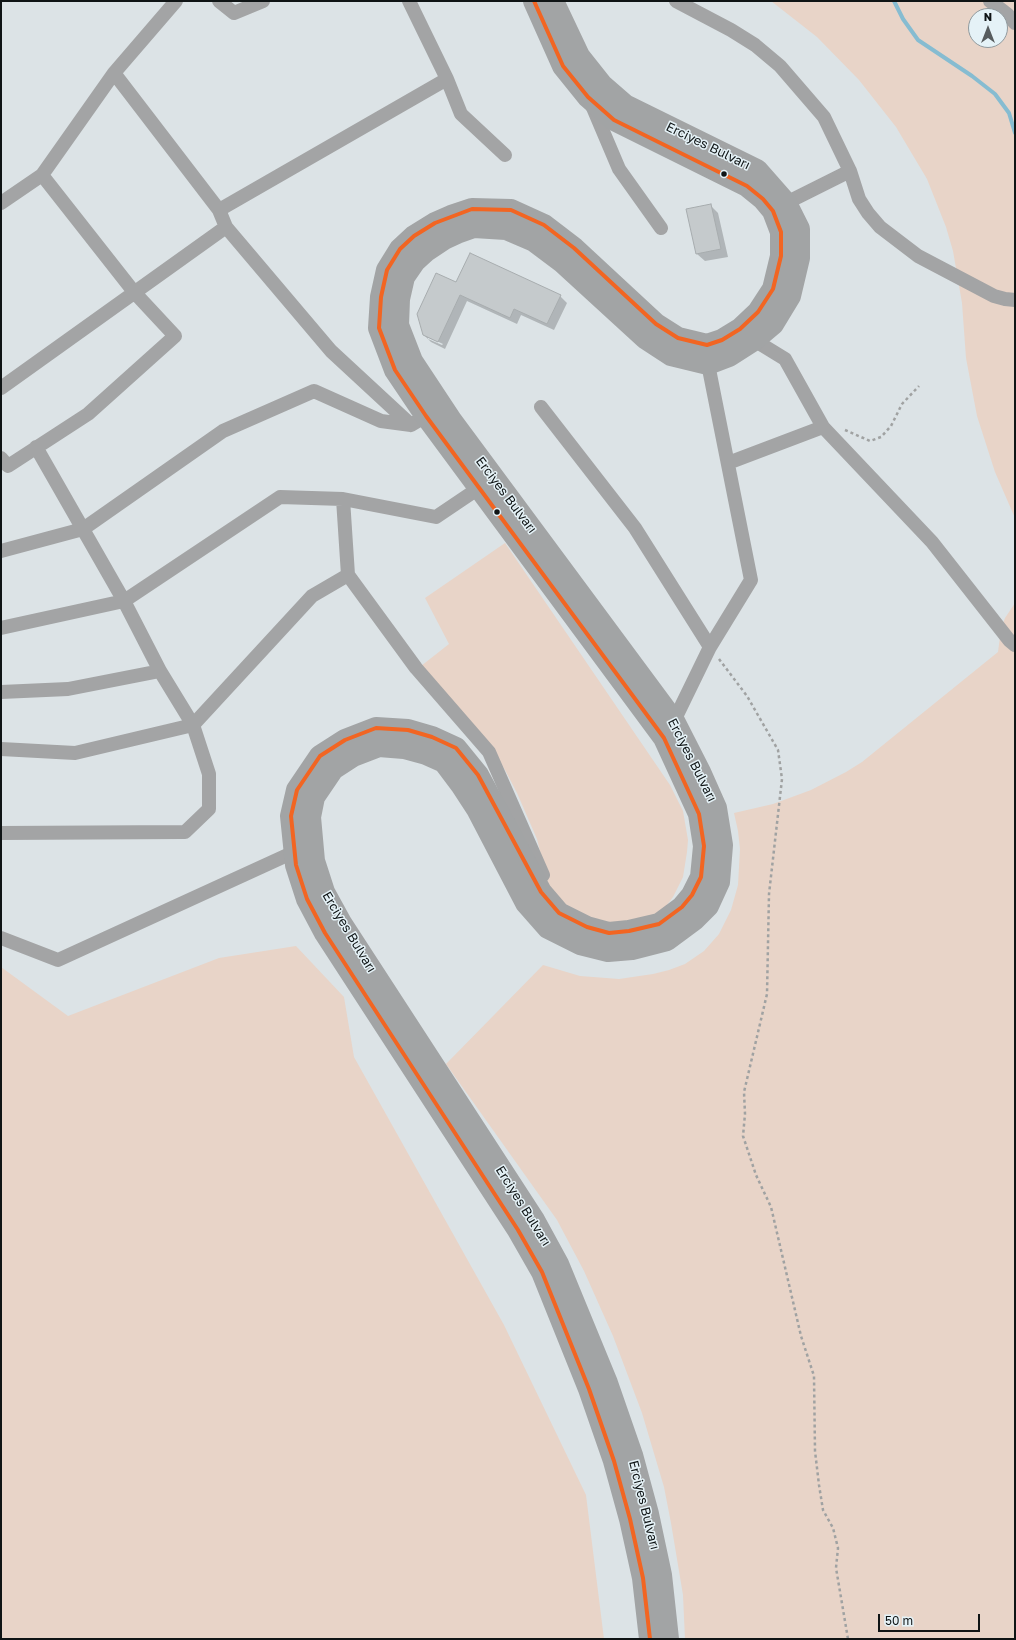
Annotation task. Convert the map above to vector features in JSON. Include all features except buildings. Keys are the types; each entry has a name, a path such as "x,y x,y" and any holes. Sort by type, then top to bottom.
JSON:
{"highway":[{"name":"Erciyes Bulvarı","path":"534,1 564,66 588,97 614,120 747,186 763,199 773,211 781,232 781,256 773,289 758,312 740,329 722,340 707,344 685,340 678,338 656,324 574,248 544,225 511,210 472,209 434,223 414,236 400,249 387,270 380,296 380,328 390,356 418,420 479,488 664,738 699,814 704,846 701,878 692,895 682,907 659,924 628,931 609,933 587,927 559,913 538,887 478,775 456,748 432,737 408,730 376,728 345,740 320,756 297,790 291,816 296,865 307,899 326,933 518,1230 542,1272 589,1389 614,1461 630,1519 643,1578 650,1639"},
{"name":"Erciyes Bulvarı","path":"553,1 579,56 602,85 625,105 757,170 786,203 799,229 799,258 790,296 773,324 754,340 729,356 708,364 671,355 645,338 562,262 534,241 506,229 474,227 457,233 426,251 415,261 404,278 399,299 398,325 412,362 450,420 674,721 700,772 716,808 722,845 719,882 708,906 694,920 667,940 632,950 608,951 580,944 548,928 526,903 477,809 444,762 426,754 404,748 379,746 353,756 333,769 314,797 310,817 314,861 324,892 341,923 534,1220 558,1264 607,1383 632,1455 648,1514 661,1575 668,1639"}],"street":[{"path":"1,203 42,175 114,73 176,1"},
{"path":"219,1 234,13 263,1"},
{"path":"409,1 447,79 461,114 505,155"},
{"path":"676,1 755,44 780,66 824,117 850,171 859,199 880,227 918,256 994,296 1014,300"},
{"path":"990,1 1007,14 1015,23"},
{"path":"114,73 219,210 226,226 331,351 418,420"},
{"path":"219,210 447,79"},
{"path":"588,97 619,169 661,228"},
{"path":"786,203 850,171"},
{"path":"1,458 8,466 88,414 175,336 134,292 42,175"},
{"path":"1,388 226,226"},
{"path":"754,340 785,360 823,427 932,542 1009,640 1015,645"},
{"path":"674,721 710,647 751,580 708,364"},
{"path":"1,551 83,529 223,431 314,391 381,421 418,420"},
{"path":"542,407 635,528 710,647"},
{"path":"728,463 823,427"},
{"path":"1,833 185,832 209,809 209,774 193,725 160,672 124,601 36,447"},
{"path":"1,628 124,601 280,497 343,499 436,518 479,488"},
{"path":"343,499 348,575 416,668 489,752 543,877 551,904"},
{"path":"1,749 75,752 193,725 312,596 348,575"},
{"path":"1,692 68,689 160,672"},
{"path":"1,938 58,960 294,852"}],"path":[{"path":"823,427 838,428 852,432 864,439 876,440 887,432 902,404 919,386"},
{"path":"710,647 747,696 778,750 782,779 769,894 767,994 744,1092 745,1114 743,1136 756,1175 771,1207 801,1336 814,1376 815,1451 819,1485 823,1510 833,1528 838,1548 836,1568 848,1639"}],"shaded area":[{"path":"771,1 1015,1 1015,518 995,472 977,416 966,358 962,303 953,251 946,227 927,179 896,127 859,80 817,37"},
{"path":"505,543 670,785 683,811 688,840 683,877 673,897 667,905 653,917 613,923 576,915 549,888 537,839 517,793 505,770 491,749 421,666 449,644 425,598"},
{"path":"1015,603 1015,1639 685,1639 683,1595 664,1487 642,1413 613,1336 584,1271 557,1220 446,1064 543,965 580,976 619,979 669,970 685,964 704,951 719,934 731,910 738,885 740,849 734,813 773,804 811,790 862,762 998,652 1001,629 1005,618"},
{"path":"296,946 344,997 354,1057 504,1325 586,1495 604,1639 1,1639 1,967 68,1016 219,958"}],"waterway":[{"path":"894,1 903,19 918,40 972,76 995,94 1009,113 1015,133"}],"transit line":[{"path":"534,1 563,66 588,97 614,120 747,186 763,199 773,211 781,232 781,256 773,289 758,312 740,329 722,340 707,345 678,338 656,324 574,248 544,225 511,210 472,209 435,223 414,236 400,249 387,270 381,297 379,328 395,370 426,416 664,738 699,814 704,846 701,877 692,895 682,907 659,924 629,931 609,933 587,927 559,913 541,892 478,775 456,748 432,737 408,730 376,728 345,740 320,756 297,790 291,816 296,865 307,899 325,933 518,1230 542,1272 589,1389 614,1461 630,1519 643,1578 650,1639"}]}
